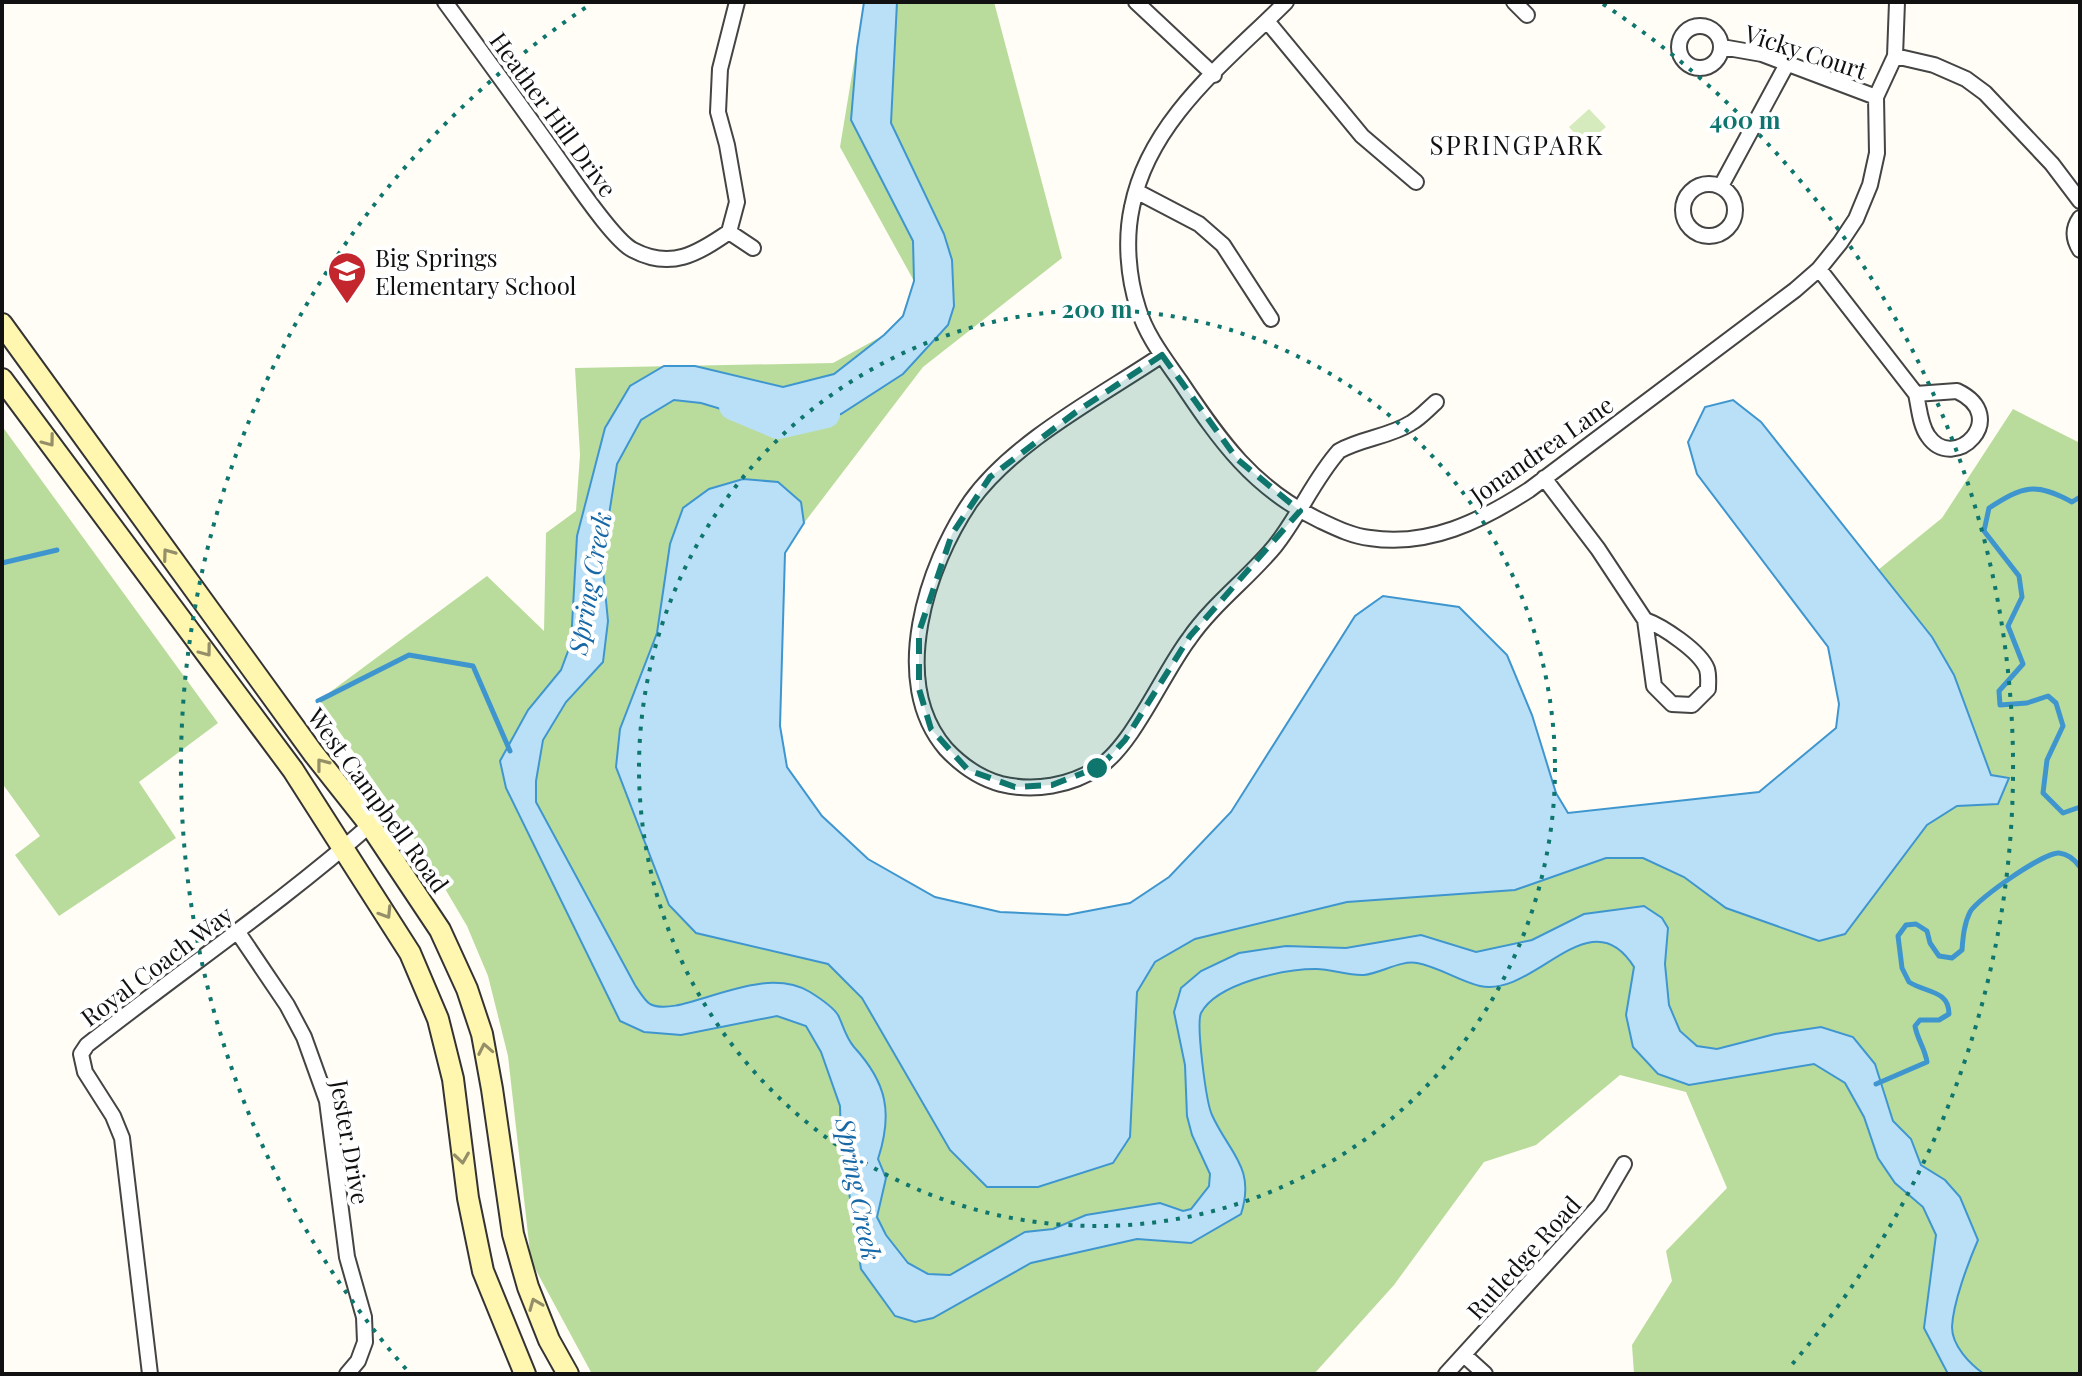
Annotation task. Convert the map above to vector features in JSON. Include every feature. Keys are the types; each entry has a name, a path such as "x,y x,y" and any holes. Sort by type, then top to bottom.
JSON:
{"main road":[{"name":"West Campbell Road","path":"2,324 313,753 370,825 440,930 467,989 482,1034 513,1234 528,1287 549,1340 568,1374"},
{"path":"2,379 293,770 410,953 438,1019 453,1079 468,1198 483,1271 525,1374"},
{"path":"71,470 95,452"}],"street":[{"name":"Heather Hill Drive","path":"445,2 595,209 631,249 653,257 680,260 703,250 729,232"},
{"path":"737,2 720,69 718,112 737,202 729,232 753,248"},
{"path":"1136,2 1214,75"},
{"name":"Jonandrea Lane","path":"1286,2 1176,115 1160,136 1136,191 1129,228 1131,281 1138,310 1162,355 1237,459 1279,499 1300,511 1337,529 1393,540 1420,538 1471,524 1494,513 1819,269 1856,219 1870,185 1877,153 1876,97 1895,56 1897,2"},
{"path":"1514,2 1527,15"},
{"path":"1267,21 1362,136 1416,182"},
{"name":"Vicky Court","path":"1722,47 1762,54 1876,97"},
{"path":"1895,56 1934,65 1966,79 1985,93 2052,164 2080,201"},
{"path":"1721,186 1787,64"},
{"path":"1136,191 1192,220 1223,245 1271,319"},
{"path":"2080,218 2074,231 2080,250"},
{"path":"1819,269 1916,394 1926,434 1936,445 1950,449 1964,446 1975,437 1980,423 1978,409 1970,397 1957,391 1916,394"},
{"path":"1162,355 1031,442 990,477 962,516 932,578 919,632 917,656 922,707 931,729 947,749 968,770 990,781 1015,787 1052,785 1101,766 1125,740 1190,636 1277,543 1339,451 1355,442 1411,423 1436,402"},
{"path":"1544,478 1598,549 1645,620 1654,686 1672,704 1692,705 1708,689 1706,665 1655,623 1645,620"},
{"name":"Royal Coach Way","path":"150,1374 122,1138 113,1116 85,1072 81,1054 87,1045 143,1001 317,872 370,825"},
{"name":"Jester Drive","path":"237,931 287,1005 304,1037 327,1101 347,1257 364,1317 365,1342 358,1361 347,1374"},
{"name":"Rutledge Road","path":"1446,1374 1600,1205 1624,1164"},
{"path":"1464,1355 1485,1374"}],"highlighted area":[{"path":"1162,355 1237,459 1300,511 1190,636 1125,740 1101,766 1052,785 1015,787 968,770 931,729 919,689 919,632 952,534 990,477 1076,412"}],"green space":[{"path":"864,2 994,2 1062,258 923,367 804,523 801,502 777,482 742,479 709,489 670,544 657,633 620,729 696,933 828,964 862,998 950,1150 988,1187 1038,1187 1130,1137 1137,992 1155,962 1194,939 1347,902 1515,890 1606,858 1643,858 1684,877 1726,908 1845,934 1927,825 1957,806 1998,803 2008,778 1991,775 1954,675 1932,637 1878,570 1942,518 2013,409 2080,443 2080,1374 1634,1374 1632,1345 1672,1281 1666,1251 1727,1188 1686,1092 1620,1075 1536,1145 1484,1162 1394,1285 1314,1374 592,1374 531,1261 508,1056 488,976 467,926 424,853 318,701 487,576 544,631 546,533 576,511 580,455 575,368 833,363 884,335 902,316 914,281 840,147"},
{"path":"1589,109 1606,127 1585,145 1569,127"},
{"path":"2,426 218,723 139,782 176,838 59,916 15,855 40,836 2,783"}],"water":[{"path":"864,2 897,2 891,123 944,234 952,260 954,306 948,325 903,374 841,414 803,424 751,418 701,403 674,400 641,420 617,464 602,559 608,621 603,662 566,702 543,740 536,802 644,998 650,1004 664,1007 745,986 789,984 810,992 833,1009 851,1043 874,1073 884,1099 885,1127 878,1159 886,1178 877,1217 886,1235 908,1263 928,1274 950,1275 1025,1232 1053,1229 1086,1215 1160,1203 1183,1211 1191,1209 1209,1186 1210,1174 1187,1116 1185,1065 1174,1012 1181,988 1201,971 1239,953 1286,946 1346,948 1421,935 1476,952 1532,940 1584,914 1644,906 1662,918 1668,928 1665,964 1669,1005 1680,1031 1697,1046 1717,1049 1775,1034 1821,1027 1853,1037 1875,1064 1893,1121 1911,1139 1921,1165 1945,1180 1960,1197 1978,1240 1958,1295 1952,1327 1958,1348 1984,1374 1948,1374 1924,1328 1936,1235 1923,1207 1895,1183 1878,1158 1864,1117 1845,1083 1814,1064 1689,1085 1658,1074 1633,1047 1626,1015 1634,967 1617,948 1599,942 1580,945 1501,986 1480,986 1411,963 1364,975 1316,969 1287,972 1253,980 1221,993 1201,1013 1201,1047 1212,1115 1243,1172 1245,1198 1241,1214 1191,1243 1137,1239 1031,1263 933,1318 915,1322 895,1316 861,1269 841,1141 840,1106 821,1052 806,1026 777,1016 681,1035 644,1032 620,1021 506,788 500,761 528,710 561,670 571,643 577,536 605,428 630,386 664,366 695,366 783,387 834,374 903,316 914,281 913,241 851,120"},
{"path":"1733,400 1761,422 1932,637 1954,675 1991,775 2009,778 1998,804 1957,806 1927,825 1845,934 1819,941 1726,908 1684,877 1643,858 1606,858 1515,890 1347,902 1195,939 1155,962 1137,992 1130,1137 1113,1163 1038,1187 987,1187 950,1150 862,998 828,964 696,933 669,905 616,767 620,729 657,633 670,544 683,508 709,489 743,479 778,482 801,502 804,523 785,553 780,726 787,767 822,816 868,859 935,897 1000,912 1067,915 1130,903 1169,877 1231,812 1355,616 1383,596 1459,607 1507,655 1532,715 1556,793 1568,813 1759,792 1836,728 1839,704 1828,647 1697,474 1688,442 1705,407"}],"waterway":[{"name":"Spring Creek","path":"733,406 778,425 826,414"},
{"path":"2080,497 2072,502 2048,491 2020,491 1989,508 1984,531 2019,576 2022,597 2008,626 2023,664 1999,691 2000,705 2027,703 2048,696 2056,703 2063,726 2047,760 2043,793 2063,813 2080,807"},
{"path":"2,563 57,550"},
{"path":"318,701 409,655 473,666 510,751"},
{"path":"1876,1084 1927,1062 1915,1026 1920,1020 1939,1020 1949,1014 1941,996 1909,982 1902,968 1898,936 1906,925 1916,924 1927,931 1930,943 1939,956 1952,958 1962,950 1970,912 1997,887 2040,860 2059,853 2074,860 2080,867"}],"place":[{"name":"Big Springs Elementary School","path":"347,305"}],"district":[{"name":"SPRINGPARK","path":"1517,144"}]}
